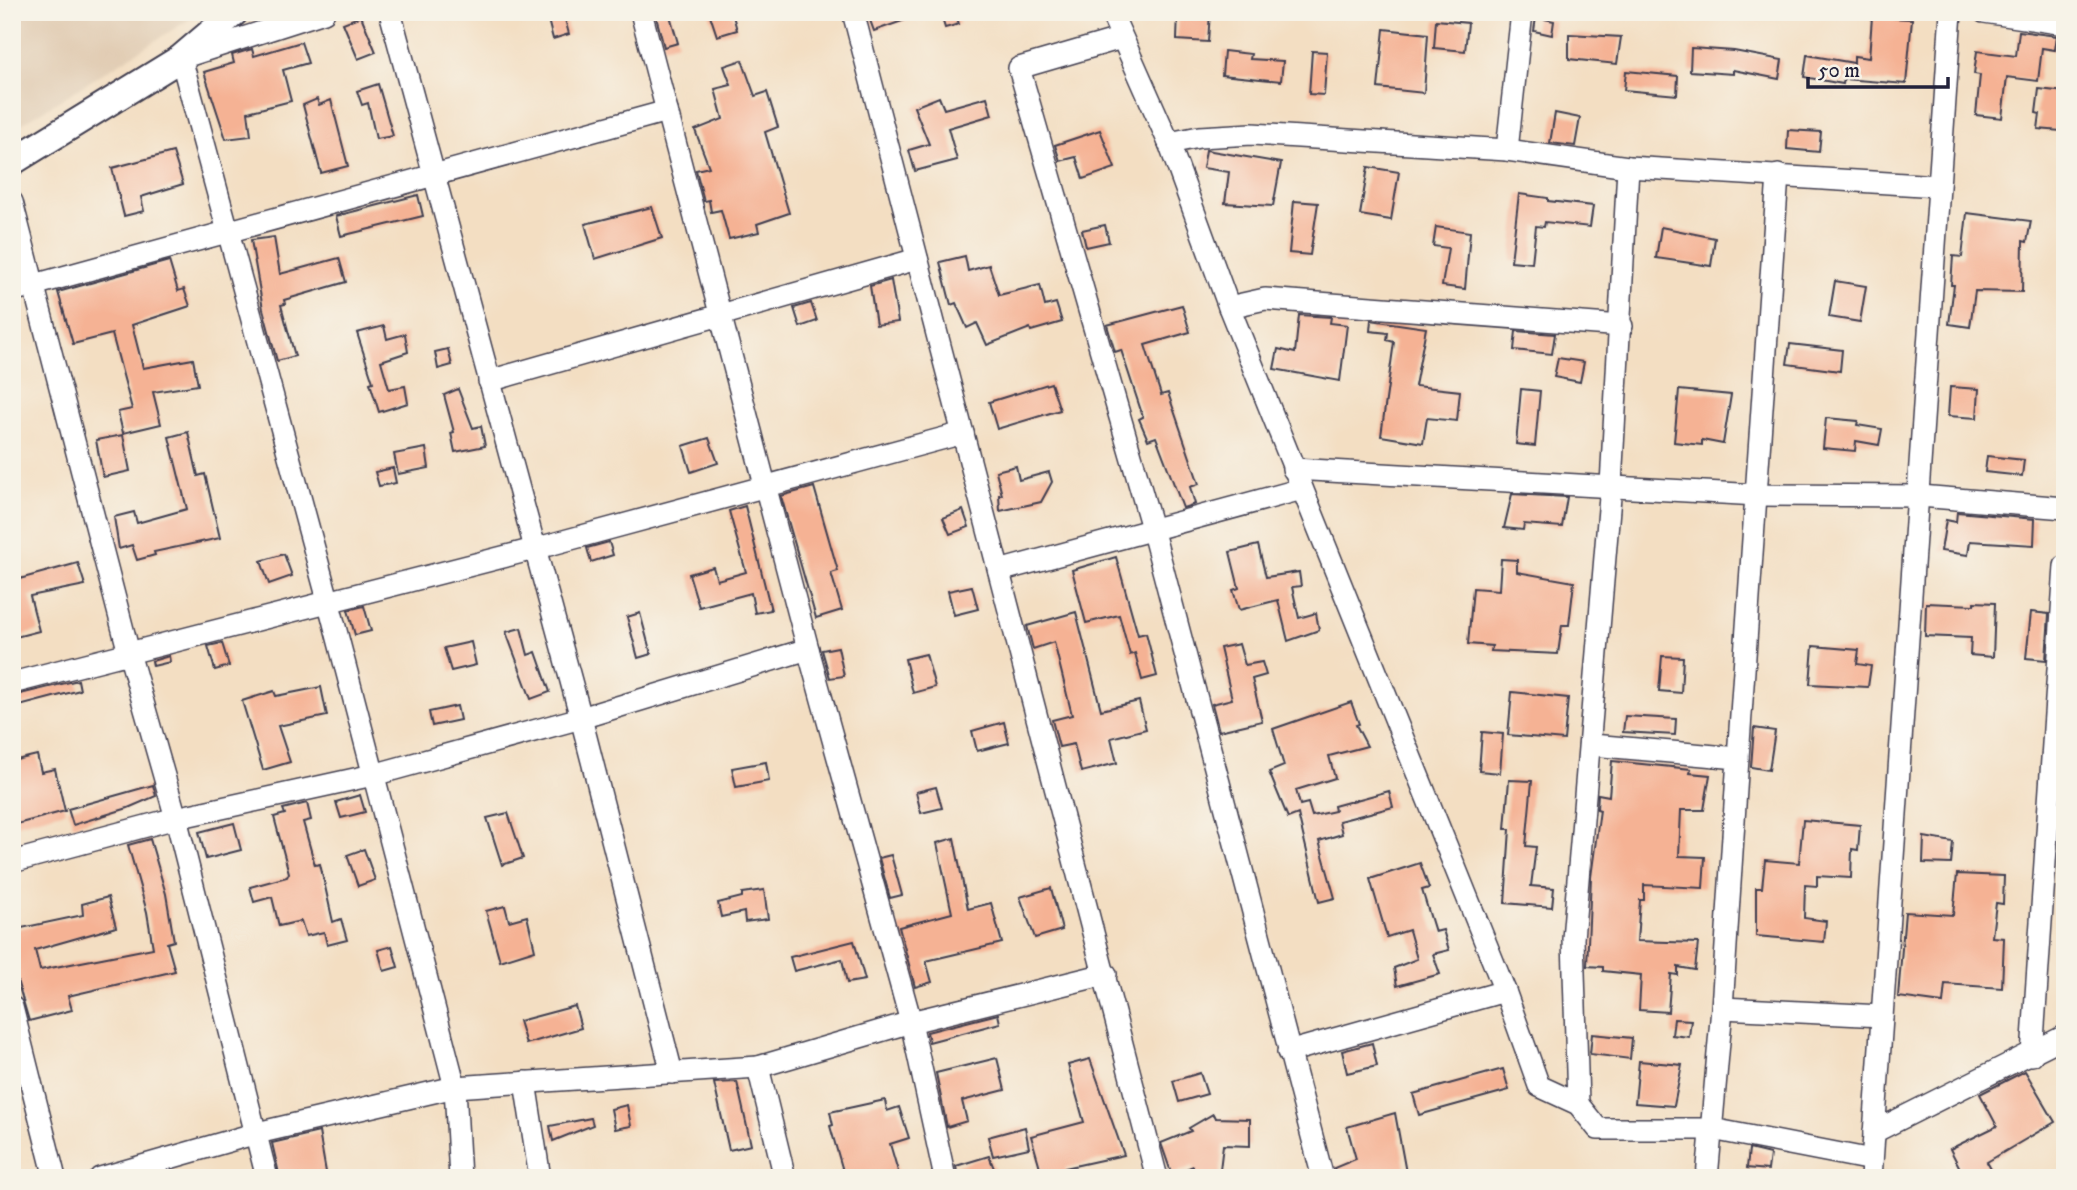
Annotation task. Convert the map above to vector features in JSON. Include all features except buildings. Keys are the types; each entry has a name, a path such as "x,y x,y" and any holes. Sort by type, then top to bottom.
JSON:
{"street":[{"path":"12,162 181,58 235,12"},
{"path":"181,58 324,12"},
{"path":"390,12 581,718 672,1073"},
{"path":"641,12 808,649 911,1022 945,1178"},
{"path":"853,12 1157,1178"},
{"path":"1111,12 1169,143 1228,307 1504,991 1539,1086 1578,1104 1598,1129 1712,1129 1872,1169 1951,12"},
{"path":"1507,150 1522,12"},
{"path":"1984,12 2065,24"},
{"path":"1122,38 1019,68 1152,527 1323,1178"},
{"path":"181,58 230,231 455,1087 460,1178"},
{"path":"12,291 667,111"},
{"path":"1169,143 1199,137 1252,134 1507,150 1628,167 1938,186"},
{"path":"1578,1104 1573,939 1592,745 1611,485 1622,326 1628,167"},
{"path":"1707,1178 1722,1008 1778,175"},
{"path":"12,202 129,653 176,818 267,1178"},
{"path":"489,381 917,259"},
{"path":"1228,307 1265,299 1622,326"},
{"path":"12,683 534,549 963,433"},
{"path":"1293,469 1758,495 1920,496 2065,508"},
{"path":"999,571 1152,527 1302,489"},
{"path":"2032,1055 2065,566"},
{"path":"12,862 176,818 373,775 581,718 808,649"},
{"path":"1592,745 1738,758"},
{"path":"100,1178 257,1133 455,1087 758,1067 911,1022 1105,974"},
{"path":"1288,1052 1504,991"},
{"path":"12,1007 55,1178"},
{"path":"1722,1008 1882,1016"},
{"path":"1874,1132 2032,1055 2065,1036"},
{"path":"758,1067 785,1178"},
{"path":"526,1082 540,1178"}],"shaded area":[{"path":"12,12 201,12 12,130"}]}
